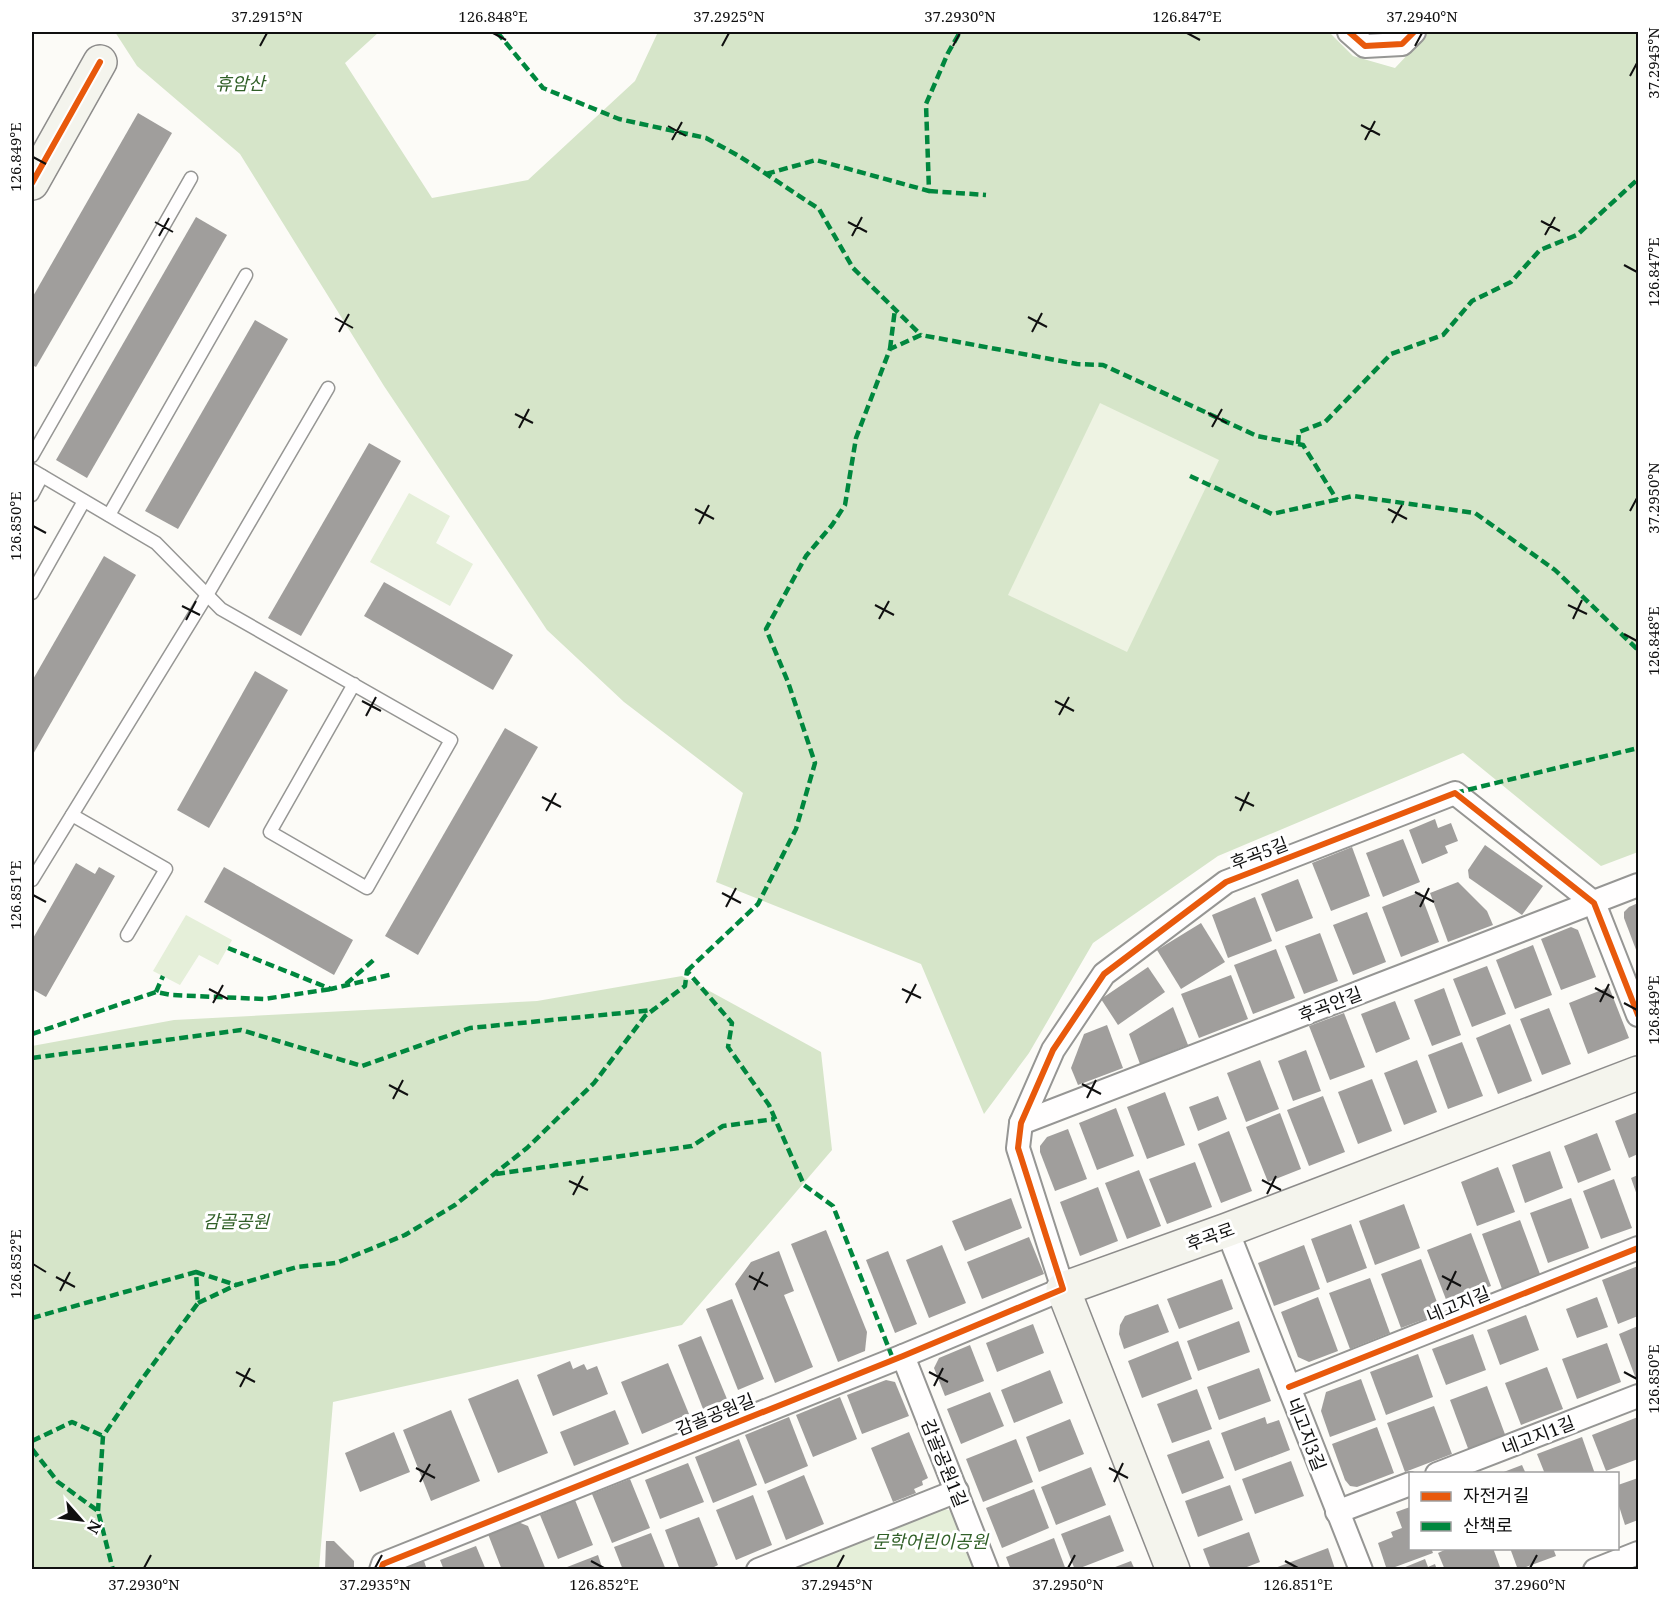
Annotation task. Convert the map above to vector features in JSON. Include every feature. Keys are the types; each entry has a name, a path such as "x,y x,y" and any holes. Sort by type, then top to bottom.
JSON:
{"street":[{"path":"1349,32 1365,46 1402,44 1414,32"},
{"path":"32,183 100,62"},
{"name":"후곡5길","path":"1063,1289 1018,1148 1021,1123 1053,1050 1104,974 1226,882 1455,793 1594,903"},
{"name":"후곡안길","path":"1021,1123 1638,885"},
{"path":"1594,903 1638,1015"},
{"name":"후곡로","path":"1063,1289 1227,1230 1638,1073"},
{"name":"네고지3길","path":"1227,1230 1361,1569"},
{"name":"네고지길","path":"1289,1387 1638,1248"},
{"path":"1063,1289 1173,1569"},
{"name":"감골공원길","path":"381,1569 383,1564 903,1356 1063,1289"},
{"name":"감골공원1길","path":"903,1356 987,1569"},
{"name":"네고지1길","path":"1440,1472 1638,1396"},
{"path":"1337,1512 1409,1484"},
{"path":"758,1569 957,1491"},
{"path":"1595,1569 1638,1553"}],"lane":[{"path":"32,456 191,178"},
{"path":"109,515 246,275"},
{"path":"32,879 207,595 328,388"},
{"path":"32,495 37,473 156,543 221,609 354,684 451,740 367,888 270,832 354,684"},
{"path":"32,593 84,501"},
{"path":"72,814 166,869 128,935"}],"green space":[{"name":"휴암산","path":"115,32 379,32 345,63 432,198 528,180 635,81 658,32 1329,32 1353,56 1395,68 1429,32 1638,32 1638,852 1601,866 1463,753 1218,856 1093,943 1029,1053 984,1114 921,964 716,882 743,793 624,702 547,630 384,386 240,154 137,66"},
{"path":"1100,403 1219,460 1127,652 1008,595"},
{"path":"409,493 450,516 436,543 473,564 450,606 370,562"},
{"path":"186,915 232,940 218,965 199,955 180,985 153,971"},
{"name":"감골공원","path":"682,976 821,1052 832,1150 682,1325 333,1402 319,1569 32,1569 32,1046 174,1020 537,1001"},
{"name":"문학어린이공원","path":"940,1507 951,1511 975,1569 785,1570"}],"building":[{"path":"138,113 172,133 36,367 32,365 32,298"},
{"path":"196,217 227,235 87,478 56,460"},
{"path":"255,320 288,339 178,529 145,511"},
{"path":"369,443 401,461 301,636 268,618"},
{"path":"104,556 136,575 32,756 32,681"},
{"path":"384,582 513,655 493,690 364,616"},
{"path":"255,671 288,690 209,828 177,810"},
{"path":"505,728 538,747 418,955 385,936"},
{"path":"1435,819 1438,828 1451,823 1458,841 1445,846 1448,853 1422,864 1409,830"},
{"path":"1403,839 1420,882 1383,897 1366,853"},
{"path":"1485,845 1543,886 1522,915 1469,878 1468,870"},
{"path":"1352,847 1370,896 1331,911 1312,863"},
{"path":"76,863 95,874 99,867 115,876 46,997 32,989 32,940"},
{"path":"224,867 353,940 334,975 204,902"},
{"path":"1298,879 1313,918 1276,932 1261,894"},
{"path":"1458,882 1487,911 1493,925 1448,942 1430,893"},
{"path":"1420,892 1439,942 1401,957 1382,907"},
{"path":"1255,897 1272,941 1228,958 1212,915"},
{"path":"1638,903 1638,955 1624,918 1624,912"},
{"path":"1367,912 1386,962 1353,975 1333,925"},
{"path":"1201,923 1225,962 1181,989 1157,950"},
{"path":"1571,927 1578,930 1596,977 1561,990 1541,939"},
{"path":"1320,933 1338,981 1304,994 1285,946"},
{"path":"1533,945 1552,995 1515,1009 1496,960"},
{"path":"1276,949 1295,998 1253,1014 1234,965"},
{"path":"1487,966 1506,1014 1472,1027 1453,979"},
{"path":"1148,967 1165,992 1118,1025 1101,999"},
{"path":"1231,975 1248,1019 1199,1038 1181,994"},
{"path":"1609,987 1629,1038 1588,1054 1569,1003"},
{"path":"1444,988 1461,1035 1432,1046 1414,1000"},
{"path":"1395,1001 1410,1039 1376,1053 1361,1014"},
{"path":"1173,1007 1188,1045 1140,1064 1129,1034"},
{"path":"1549,1008 1571,1064 1542,1075 1520,1019"},
{"path":"1344,1013 1365,1067 1330,1080 1309,1026"},
{"path":"1510,1024 1532,1081 1498,1094 1476,1038"},
{"path":"1107,1025 1123,1068 1078,1085 1071,1068 1084,1034"},
{"path":"1462,1042 1483,1096 1448,1109 1428,1055"},
{"path":"1306,1050 1321,1091 1293,1101 1278,1061"},
{"path":"1260,1060 1279,1109 1246,1122 1227,1073"},
{"path":"1417,1060 1437,1112 1404,1125 1384,1073"},
{"path":"1372,1079 1392,1131 1358,1144 1338,1092"},
{"path":"1165,1092 1185,1145 1147,1159 1127,1107"},
{"path":"1218,1096 1227,1119 1198,1131 1189,1107"},
{"path":"1323,1096 1345,1152 1309,1166 1287,1110"},
{"path":"1116,1108 1134,1156 1097,1170 1079,1123"},
{"path":"1638,1112 1638,1154 1629,1158 1615,1121"},
{"path":"1280,1113 1301,1169 1268,1182 1246,1127"},
{"path":"1068,1129 1087,1179 1055,1191 1040,1152 1040,1146 1047,1137"},
{"path":"1229,1131 1252,1191 1221,1203 1198,1144"},
{"path":"1597,1133 1611,1170 1578,1183 1564,1146"},
{"path":"1550,1151 1563,1188 1525,1203 1512,1165"},
{"path":"1195,1162 1212,1207 1167,1224 1149,1179"},
{"path":"1498,1167 1515,1212 1477,1226 1461,1182"},
{"path":"1139,1170 1161,1226 1127,1239 1105,1183"},
{"path":"1638,1175 1638,1198 1631,1178"},
{"path":"1614,1179 1632,1228 1601,1239 1583,1191"},
{"path":"1098,1187 1118,1241 1080,1256 1060,1202"},
{"path":"1011,1198 1022,1228 965,1251 952,1221"},
{"path":"1571,1198 1589,1248 1548,1263 1530,1213"},
{"path":"1404,1204 1420,1248 1375,1265 1359,1221"},
{"path":"1520,1220 1540,1274 1502,1289 1482,1234"},
{"path":"1351,1224 1367,1268 1327,1283 1311,1239"},
{"path":"826,1230 867,1332 865,1351 838,1362 791,1244"},
{"path":"1471,1233 1491,1286 1447,1302 1427,1250"},
{"path":"1029,1237 1044,1274 982,1299 967,1262"},
{"path":"942,1245 966,1303 929,1318 906,1260"},
{"path":"1304,1245 1320,1289 1274,1306 1258,1263"},
{"path":"779,1251 794,1291 784,1295 813,1367 775,1383 735,1284 751,1262"},
{"path":"888,1251 917,1324 895,1333 866,1260"},
{"path":"1421,1259 1441,1313 1401,1328 1381,1274"},
{"path":"1638,1266 1638,1316 1618,1324 1602,1280"},
{"path":"1370,1278 1390,1333 1350,1349 1329,1293"},
{"path":"1222,1279 1233,1309 1179,1329 1167,1299"},
{"path":"1318,1297 1338,1351 1309,1362 1298,1357 1281,1312"},
{"path":"1597,1297 1608,1327 1577,1338 1566,1309"},
{"path":"732,1299 764,1379 738,1390 706,1309"},
{"path":"1158,1304 1169,1332 1124,1349 1119,1334 1120,1325 1125,1316"},
{"path":"1526,1315 1539,1350 1500,1365 1487,1330"},
{"path":"1239,1321 1250,1352 1198,1371 1187,1341"},
{"path":"1033,1324 1044,1353 997,1372 986,1343"},
{"path":"1638,1326 1638,1378 1636,1379 1619,1334"},
{"path":"1473,1334 1486,1370 1446,1385 1432,1349"},
{"path":"701,1336 727,1399 703,1409 678,1345"},
{"path":"1178,1341 1192,1379 1142,1398 1128,1361"},
{"path":"1607,1343 1621,1382 1577,1399 1562,1359"},
{"path":"970,1345 984,1381 945,1396 934,1368 939,1358"},
{"path":"1418,1354 1433,1397 1386,1415 1370,1372"},
{"path":"570,1361 573,1369 584,1364 587,1370 597,1366 608,1394 553,1416 537,1375"},
{"path":"668,1363 689,1414 642,1434 621,1382"},
{"path":"1547,1367 1563,1409 1521,1425 1505,1383"},
{"path":"1259,1368 1271,1401 1219,1420 1207,1387"},
{"path":"1050,1370 1063,1403 1014,1423 1001,1390"},
{"path":"518,1379 548,1453 498,1473 468,1399"},
{"path":"1361,1379 1376,1420 1330,1437 1321,1411 1326,1392"},
{"path":"886,1380 895,1382 909,1416 862,1434 847,1395"},
{"path":"1487,1386 1506,1437 1469,1451 1450,1400"},
{"path":"1197,1389 1212,1429 1172,1443 1157,1404"},
{"path":"990,1392 1004,1426 961,1444 947,1409"},
{"path":"840,1397 857,1439 813,1457 796,1415"},
{"path":"1434,1406 1452,1454 1405,1472 1387,1423"},
{"path":"451,1410 480,1481 431,1501 403,1430"},
{"path":"615,1410 629,1444 574,1466 560,1432"},
{"path":"789,1417 808,1466 765,1484 745,1435"},
{"path":"1265,1417 1267,1424 1279,1420 1290,1450 1235,1471 1221,1433"},
{"path":"1638,1417 1638,1459 1606,1471 1592,1435"},
{"path":"1070,1419 1084,1454 1039,1472 1026,1437"},
{"path":"1377,1427 1394,1473 1357,1487 1350,1486 1345,1480 1332,1444"},
{"path":"394,1432 410,1472 360,1492 345,1453"},
{"path":"909,1432 928,1478 922,1481 923,1485 914,1489 916,1493 893,1502 871,1448"},
{"path":"1582,1437 1594,1472 1544,1472 1537,1454"},
{"path":"739,1439 757,1485 713,1503 695,1457"},
{"path":"1016,1439 1033,1482 983,1502 966,1459"},
{"path":"1209,1440 1224,1478 1182,1494 1167,1455"},
{"path":"1291,1461 1304,1496 1255,1514 1242,1479"},
{"path":"688,1463 704,1502 660,1519 645,1480"},
{"path":"1522,1465 1525,1472 1504,1472"},
{"path":"1091,1467 1106,1505 1056,1525 1041,1487"},
{"path":"804,1475 824,1524 786,1540 767,1491"},
{"path":"1638,1478 1638,1520 1625,1525 1619,1506 1619,1485"},
{"path":"630,1479 650,1528 612,1543 592,1494"},
{"path":"1230,1485 1243,1520 1198,1537 1185,1501"},
{"path":"1034,1489 1049,1528 1002,1548 986,1508"},
{"path":"753,1495 772,1545 736,1560 716,1510"},
{"path":"575,1500 593,1545 558,1559 540,1515"},
{"path":"1409,1507 1409,1550 1432,1550 1433,1553 1387,1570 1378,1543 1393,1537 1391,1532 1402,1528 1396,1512"},
{"path":"1110,1515 1124,1551 1075,1570 1061,1534"},
{"path":"699,1517 718,1565 708,1570 680,1570 665,1530"},
{"path":"518,1522 528,1526 546,1570 502,1570 488,1534"},
{"path":"1249,1532 1260,1562 1239,1570 1211,1570 1203,1549"},
{"path":"651,1533 666,1570 623,1570 614,1547"},
{"path":"1054,1538 1066,1570 1011,1570 1006,1557"},
{"path":"326,1541 334,1541 354,1561 354,1570 325,1570"},
{"path":"476,1546 486,1570 444,1570 440,1560"},
{"path":"1328,1548 1335,1569 1276,1570 1275,1568"},
{"path":"1445,1550 1494,1550 1501,1570 1445,1570 1438,1553"},
{"path":"1511,1550 1554,1550 1556,1556 1518,1570"},
{"path":"598,1555 603,1570 562,1570 562,1569"},
{"path":"1425,1559 1428,1567 1435,1564 1437,1570 1398,1570"},
{"path":"424,1561 427,1570 404,1570 404,1569"},
{"path":"1131,1561 1135,1570 1110,1570 1110,1569"}],"marked path":[{"path":"497,32 543,88 619,119 706,138 739,156 819,209 853,268 921,335"},
{"path":"766,174 816,160 929,191 926,104 948,53 960,32"},
{"path":"1298,444 1299,432 1325,422 1391,354 1443,335 1472,301 1511,282 1540,250 1577,235 1638,179"},
{"path":"929,191 986,195"},
{"path":"890,349 895,309"},
{"path":"687,971 758,904 796,829 815,763 788,682 766,629 806,556 832,525 845,505 856,438 890,349 921,335 1077,364 1103,365 1257,436 1303,445 1337,500"},
{"path":"1190,476 1272,514 1353,496 1475,513 1555,570 1638,650"},
{"path":"1455,793 1638,748"},
{"path":"228,948 331,989 393,974"},
{"path":"346,984 376,958"},
{"path":"198,1303 236,1285 297,1267 336,1263 405,1235 455,1205 527,1148 594,1083 645,1016 685,986 687,971 732,1023 728,1047 769,1105 804,1185 833,1206 893,1359"},
{"path":"156,992 163,976"},
{"path":"32,1034 156,992 171,995 264,999 331,989"},
{"path":"32,1058 241,1030 362,1066 470,1028 653,1010"},
{"path":"496,1174 692,1146 723,1126 775,1119"},
{"path":"196,1272 236,1285"},
{"path":"32,1318 196,1272 198,1303 103,1436 98,1511"},
{"path":"32,1441 72,1422 103,1436"},
{"path":"32,1449 58,1482 98,1511 113,1570"}],"cycle path":[{"path":"1349,32 1365,46 1402,44 1414,32"},
{"path":"32,183 100,62"},
{"path":"381,1570 383,1564 903,1356 1063,1289 1018,1148 1021,1123 1053,1050 1104,974 1226,882 1455,793 1594,903 1638,1015"},
{"path":"1289,1387 1638,1248"}]}
